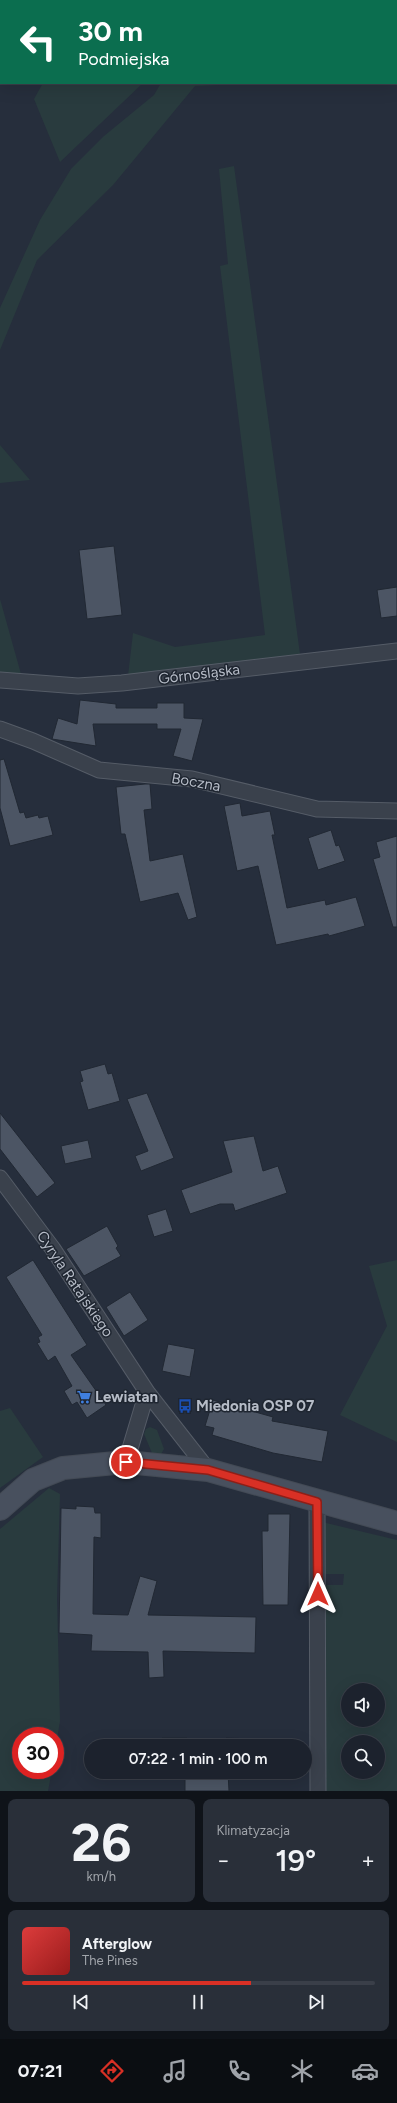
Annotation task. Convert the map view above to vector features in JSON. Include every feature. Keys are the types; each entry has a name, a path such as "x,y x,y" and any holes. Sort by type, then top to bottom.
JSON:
{"street":[{"name":"Górnośląska","path":"0,680 78,686 122,683 397,651"},
{"name":"Boczna","path":"0,729 33,741 99,770 192,779 317,809 397,812"},
{"name":"Cyryla Ratajskiego","path":"0,1178 53,1249 147,1392 208,1470"},
{"path":"126,1462 147,1392"},
{"path":"0,1509 33,1480 63,1468 126,1462 208,1470 317,1502 397,1523"},
{"path":"317,1502 318,1791"}],"shaded area":[{"path":"42,84 142,84 60,162 34,99"},
{"path":"160,84 244,84 195,86 113,185 37,260 0,350 0,308 40,220 71,169 104,136 154,95"},
{"path":"234,166 300,654 128,676 133,633 175,647 265,635 220,266 228,264 219,169"},
{"path":"0,445 30,480 0,483"},
{"path":"0,599 21,674 0,672"},
{"path":"397,1260 397,1442 340,1415 387,1326 369,1266"},
{"path":"10,1408 43,1457 0,1488 0,1411"},
{"path":"150,1427 157,1430 164,1449 161,1454 156,1455 152,1453 144,1434 146,1429"},
{"path":"49,1488 60,1494 57,1599 59,1727 12,1727 12,1779 50,1779 48,1791 0,1791 0,1529"},
{"path":"322,1522 397,1540 397,1791 323,1791 323,1585 343,1585 344,1574 322,1574"}],"building":[{"path":"114,546 122,615 87,619 79,550"},
{"path":"397,587 397,616 381,618 377,590"},
{"path":"80,700 116,704 116,708 157,708 157,703 184,703 184,718 203,719 192,761 173,756 181,729 157,729 157,724 93,724 96,746 52,739 58,718 77,724"},
{"path":"4,759 20,813 24,812 26,818 38,815 39,818 48,816 53,835 10,846 0,808 0,760"},
{"path":"150,784 152,809 144,810 150,861 183,854 197,917 188,920 178,893 140,902 125,834 121,834 116,787"},
{"path":"240,803 242,816 270,811 275,835 272,835 287,908 325,900 326,905 356,897 365,926 329,936 328,934 276,945 258,866 237,871 224,806"},
{"path":"331,830 336,846 339,845 345,861 318,870 308,838"},
{"path":"397,836 397,927 393,927 373,859 380,857 376,842"},
{"path":"105,1064 108,1074 112,1073 120,1101 88,1110 80,1082 83,1081 80,1071"},
{"path":"147,1093 174,1158 141,1171 135,1156 148,1151 127,1099"},
{"path":"0,1113 55,1183 37,1197 0,1149"},
{"path":"254,1136 263,1171 278,1166 287,1193 235,1211 233,1204 220,1204 190,1214 181,1190 232,1172 223,1141"},
{"path":"88,1140 92,1158 65,1164 61,1146"},
{"path":"166,1209 173,1231 154,1237 147,1215"},
{"path":"107,1226 118,1246 116,1248 121,1256 84,1276 66,1249"},
{"path":"33,1260 87,1345 71,1355 106,1405 87,1418 77,1402 72,1405 64,1391 72,1386 55,1356 48,1361 37,1343 40,1342 38,1337 42,1335 6,1277"},
{"path":"130,1292 148,1320 124,1336 106,1307"},
{"path":"168,1344 195,1349 190,1377 162,1371"},
{"path":"213,1400 273,1417 272,1421 328,1431 322,1462 273,1453 212,1435 214,1428 205,1426"},
{"path":"76,1506 94,1507 95,1513 101,1513 101,1538 94,1537 93,1614 128,1615 140,1576 157,1581 148,1615 256,1617 255,1653 163,1651 164,1677 149,1678 148,1652 91,1651 92,1635 59,1633 61,1508 76,1509"},
{"path":"268,1514 290,1514 288,1605 263,1605 262,1531 268,1531"},
{"path":"162,1738 187,1738 187,1739"},
{"path":"226,1738 252,1739 226,1739"},
{"path":"185,1779 228,1779 229,1791 185,1791"}],"place":[{"name":"Lewiatan","path":"84,1397"},
{"name":"Miedonia OSP 07","path":"185,1406"}],"route":[{"path":"126,1462 208,1470 317,1502 318,1594"}]}
